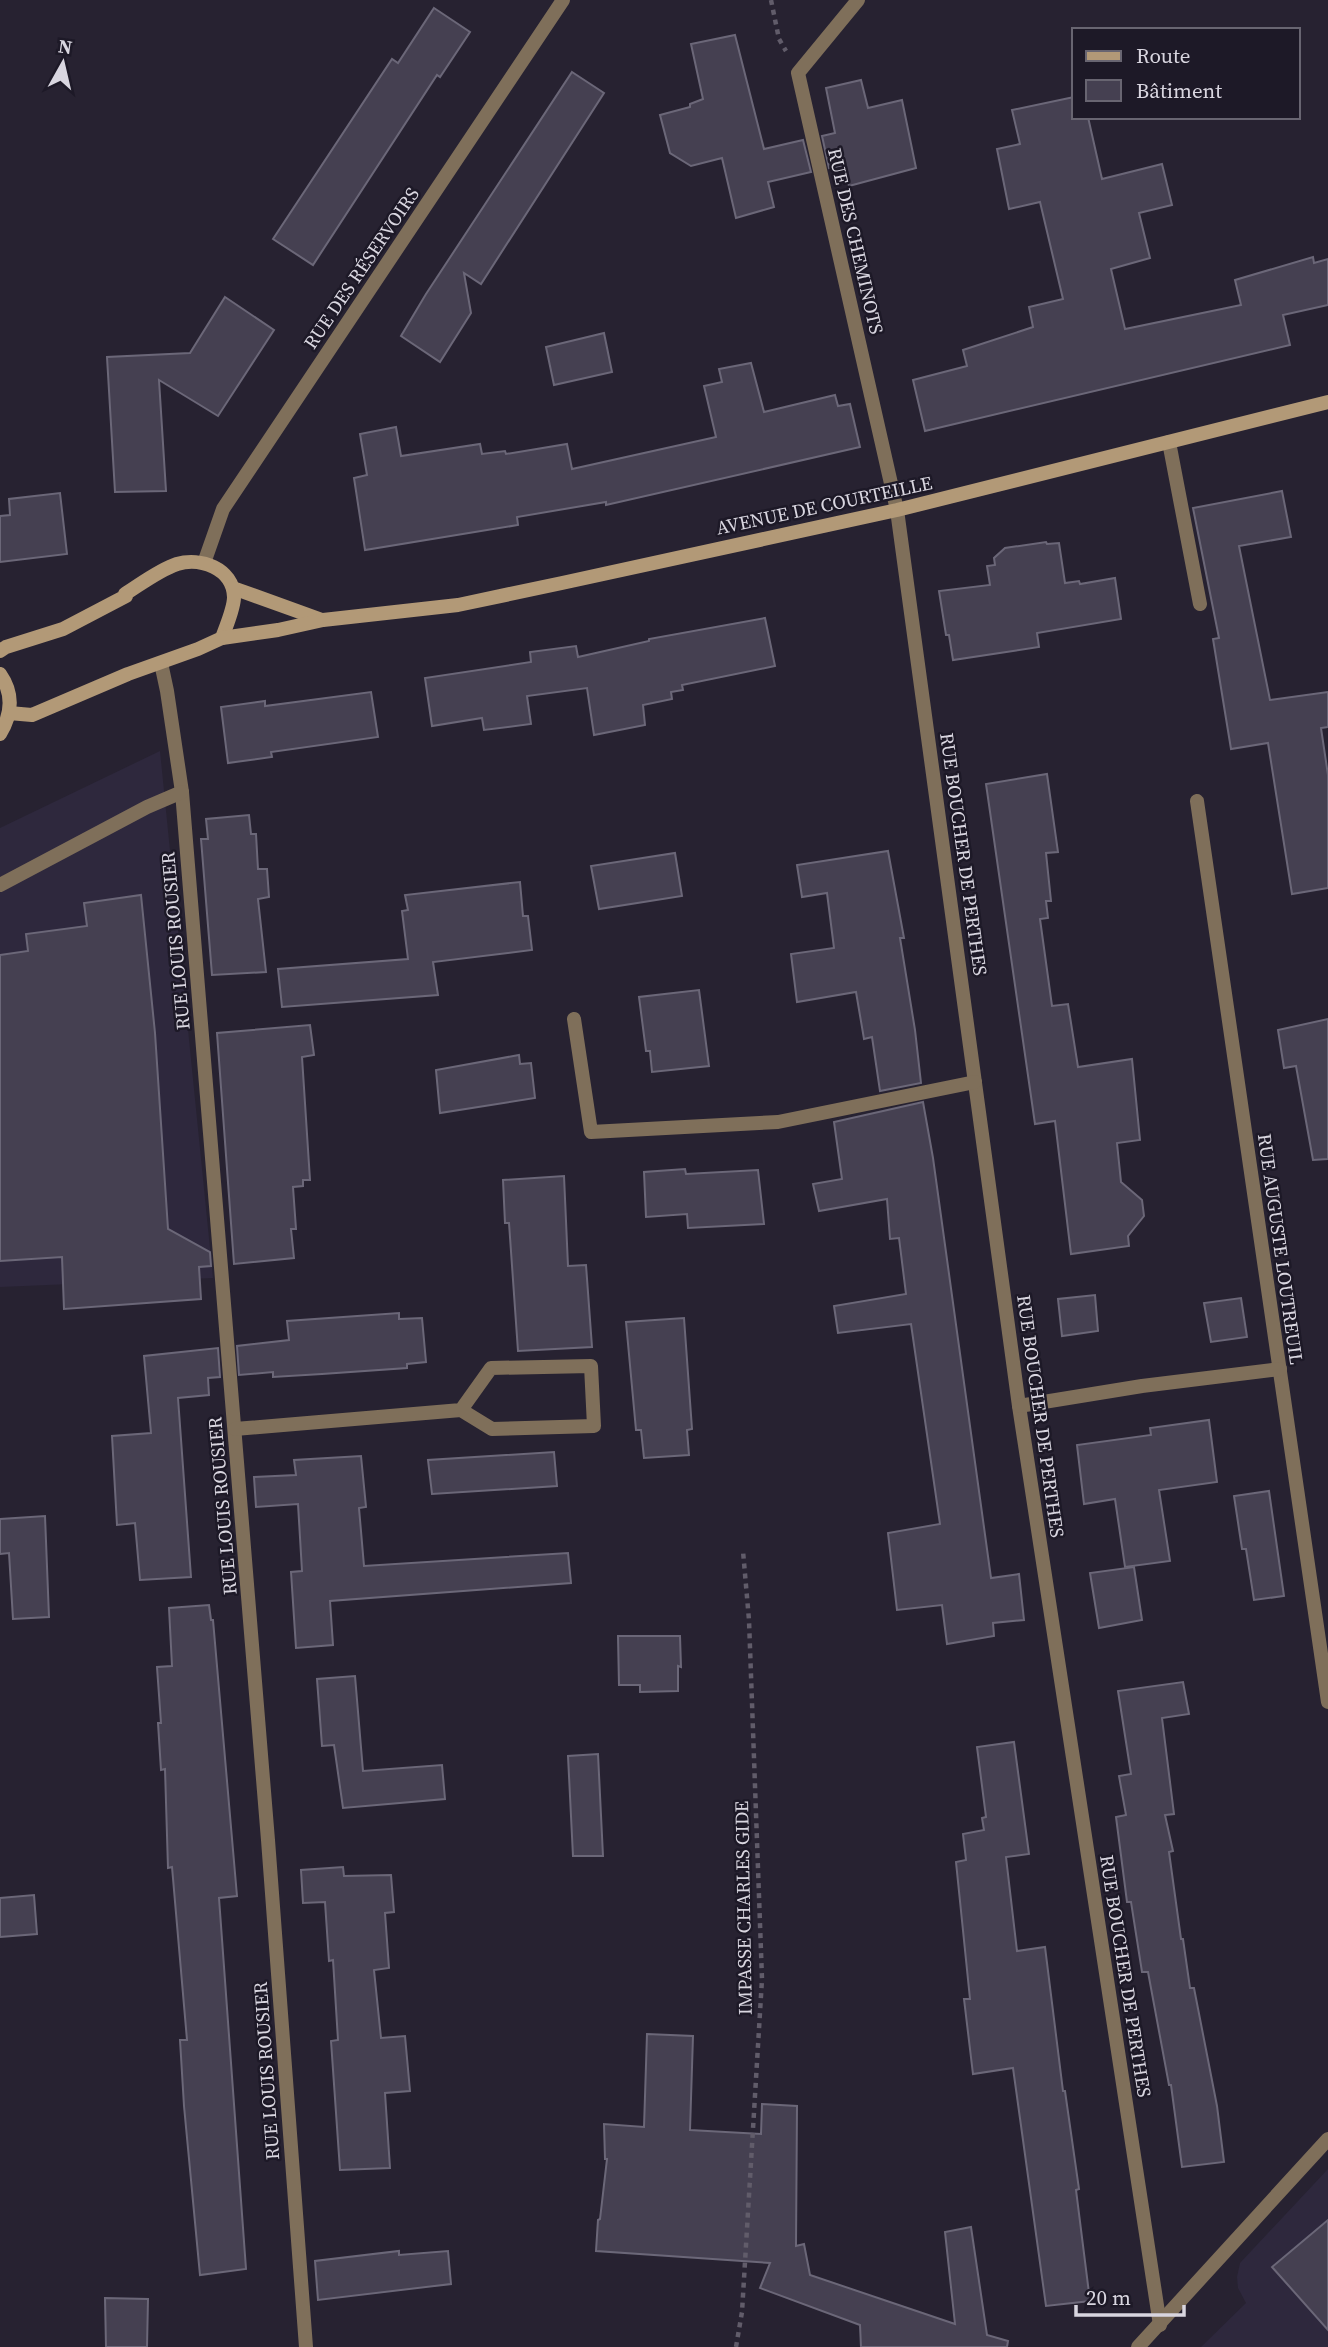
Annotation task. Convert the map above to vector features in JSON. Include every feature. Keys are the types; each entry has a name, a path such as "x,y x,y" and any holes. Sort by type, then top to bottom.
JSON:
{"street":[{"name":"RUE DES RÉSERVOIRS","path":"204,563 223,509 563,0"},
{"path":"798,73 858,0"},
{"name":"RUE DES CHEMINOTS","path":"798,73 897,510"},
{"name":"AVENUE DE COURTEILLE","path":"9,713 32,715 222,638 278,631 323,620 458,605 897,510 1328,402"},
{"path":"1169,442 1200,604"},
{"name":"RUE BOUCHER DE PERTHES","path":"897,510 1019,1406 1160,2325"},
{"path":"0,652 6,647 63,629 126,596 125,594 174,565 189,561 204,563"},
{"name":"AVENUE DE COURTEILLE","path":"204,563 227,576 233,588 323,620"},
{"path":"222,638 234,599 233,588"},
{"name":"RUE LOUIS ROUSIER","path":"161,663 182,792 269,1853 306,2347"},
{"path":"0,674 9,691 9,713 0,734"},
{"path":"0,885 147,807 182,792"},
{"name":"RUE AUGUSTE LOUTREUIL","path":"1197,801 1328,1702"},
{"path":"574,1019 591,1132 778,1122 975,1082"},
{"path":"234,1429 461,1410 492,1429 594,1426 591,1366 491,1368 461,1410"},
{"path":"1019,1406 1142,1386 1280,1369"},
{"path":"1138,2347 1328,2139"}],"path":[{"path":"771,0 779,39 798,73"},
{"name":"IMPASSE CHARLES GIDE","path":"736,2347 742,2312 762,1979 749,1620 743,1551"}],"shaded area":[{"path":"160,751 213,1278 0,1287 0,828"},
{"path":"1328,2169 1328,2347 1201,2347 1246,2303 1238,2288 1240,2263"}],"building":[{"path":"434,8 470,32 440,77 437,75 313,265 273,239 392,59 398,63"},
{"path":"735,35 764,149 803,140 811,172 768,182 774,207 736,218 722,158 691,166 670,153 660,115 690,107 690,104 703,99 691,44"},
{"path":"572,72 604,93 481,284 464,273 471,313 440,362 401,336"},
{"path":"861,80 868,108 902,100 916,168 849,186 844,165 829,168 822,136 835,133 826,88"},
{"path":"1072,97 1072,119 1088,119 1102,179 1162,164 1172,205 1139,213 1150,258 1111,269 1125,329 1241,305 1235,280 1313,257 1314,263 1328,259 1328,305 1283,315 1290,345 925,431 913,380 967,366 963,350 1033,327 1029,307 1063,299 1040,202 1009,209 997,149 1020,144 1012,110"},
{"path":"225,297 274,330 218,416 159,380 166,491 115,492 107,357 190,353"},
{"path":"604,333 612,372 554,385 546,347"},
{"path":"751,363 764,412 835,395 838,406 850,404 860,447 606,505 606,502 517,517 518,525 365,550 354,478 367,475 360,434 396,427 401,456 480,444 482,454 505,451 506,454 567,444 572,469 716,437 704,386 722,382 719,369"},
{"path":"1282,491 1291,537 1239,546 1270,700 1328,692 1328,727 1321,728 1328,775 1328,888 1292,894 1268,743 1231,749 1213,639 1219,638 1193,508"},
{"path":"60,493 67,554 0,562 0,516 10,515 9,499"},
{"path":"1046,542 1059,543 1065,583 1079,581 1080,584 1115,578 1121,619 1037,633 1039,647 953,660 939,591 990,585 987,566 995,565 994,558 1005,548"},
{"path":"765,618 775,666 682,685 683,690 671,692 672,699 643,705 645,725 594,735 587,688 527,696 531,724 484,730 482,718 432,726 425,678 531,662 530,652 576,646 578,657 649,639"},
{"path":"371,692 378,737 271,752 272,757 228,763 221,707 265,701 265,706"},
{"path":"1047,774 1058,852 1046,853 1051,901 1046,901 1048,918 1040,919 1052,1006 1068,1004 1078,1067 1132,1059 1140,1140 1117,1143 1121,1182 1142,1200 1144,1216 1128,1236 1129,1246 1071,1254 1055,1121 1035,1124 986,784"},
{"path":"249,815 251,834 256,834 258,869 267,869 269,897 258,899 266,972 212,975 201,839 208,839 206,819"},
{"path":"888,851 904,938 900,938 921,1083 880,1091 872,1037 864,1039 856,992 797,1002 791,954 834,948 827,893 802,897 797,865"},
{"path":"675,853 682,896 599,909 591,866"},
{"path":"520,882 523,916 528,916 532,950 433,962 438,995 282,1007 278,969 408,959 402,911 408,910 405,895"},
{"path":"141,895 155,1033 168,1229 210,1252 211,1266 199,1267 201,1299 64,1309 62,1257 0,1261 0,955 28,951 26,934 87,926 84,903"},
{"path":"699,990 709,1066 652,1072 650,1051 646,1051 639,997"},
{"path":"1328,1019 1328,1159 1313,1160 1296,1066 1284,1068 1278,1030"},
{"path":"310,1025 314,1055 302,1057 310,1180 303,1180 303,1186 293,1187 296,1229 291,1229 294,1258 234,1264 217,1033"},
{"path":"519,1055 520,1064 531,1063 535,1098 440,1113 436,1070"},
{"path":"923,1102 991,1578 1019,1574 1024,1620 993,1623 994,1636 947,1644 942,1605 897,1610 888,1533 940,1524 911,1324 838,1333 834,1306 906,1294 899,1238 890,1239 887,1199 819,1211 813,1184 842,1179 834,1122"},
{"path":"685,1169 686,1174 758,1170 764,1224 688,1228 687,1214 646,1217 644,1172"},
{"path":"564,1176 568,1266 586,1265 592,1347 518,1351 509,1223 505,1223 503,1180"},
{"path":"1095,1295 1098,1331 1062,1336 1058,1299"},
{"path":"1241,1298 1247,1337 1211,1342 1204,1303"},
{"path":"399,1313 399,1319 422,1318 426,1362 407,1364 407,1368 322,1374 273,1377 273,1372 239,1375 237,1346 289,1340 287,1321"},
{"path":"684,1318 692,1429 687,1430 689,1455 644,1458 641,1430 636,1430 626,1322"},
{"path":"218,1348 220,1377 208,1378 209,1395 178,1398 191,1577 140,1580 135,1523 117,1525 112,1436 151,1433 144,1356"},
{"path":"1209,1420 1217,1482 1159,1490 1170,1561 1125,1567 1115,1499 1084,1504 1077,1445 1151,1435 1150,1428"},
{"path":"554,1452 557,1486 432,1494 428,1460"},
{"path":"361,1456 366,1507 359,1508 364,1566 568,1553 571,1583 330,1601 333,1645 296,1648 291,1572 302,1571 298,1504 256,1507 254,1477 296,1475 294,1460"},
{"path":"1269,1491 1284,1596 1254,1600 1246,1549 1242,1549 1234,1496"},
{"path":"45,1516 49,1617 13,1619 9,1553 0,1554 0,1519"},
{"path":"1134,1567 1142,1620 1099,1628 1090,1573"},
{"path":"209,1605 213,1620 237,1896 219,1898 246,2269 200,2275 184,2106 180,2040 187,2040 172,1867 168,1868 165,1769 161,1770 157,1667 172,1666 169,1608"},
{"path":"618,1636 680,1636 681,1667 678,1666 678,1691 640,1692 640,1685 619,1685"},
{"path":"355,1676 363,1771 442,1765 445,1799 343,1808 334,1745 322,1746 317,1679"},
{"path":"1183,1682 1189,1714 1162,1718 1174,1814 1165,1815 1173,1851 1169,1852 1181,1939 1190,1988 1194,1988 1217,2106 1224,2162 1182,2167 1171,2085 1148,1972 1142,1972 1131,1902 1127,1902 1116,1817 1126,1815 1119,1776 1131,1774 1118,1691"},
{"path":"1014,1742 1029,1854 1006,1857 1017,1951 1045,1947 1063,2091 1079,2189 1076,2190 1090,2301 1046,2306 1013,2068 973,2074 964,1999 970,1999 956,1862 966,1860 963,1834 984,1830 982,1818 986,1817 977,1747"},
{"path":"598,1754 603,1856 573,1856 568,1756"},
{"path":"343,1867 344,1876 391,1875 394,1912 385,1913 389,1968 374,1970 381,2038 405,2036 410,2091 385,2093 390,2168 340,2170 331,2041 338,2040 333,1960 329,1961 325,1902 303,1903 301,1870"},
{"path":"34,1895 37,1934 0,1937 0,1898"},
{"path":"647,2034 693,2036 690,2130 761,2134 762,2104 797,2106 796,2246 804,2244 810,2275 955,2324 945,2232 971,2227 987,2335 1008,2341 1007,2347 861,2347 860,2325 760,2288 770,2263 596,2251 607,2159 604,2124 644,2127"},
{"path":"1328,2220 1328,2330 1272,2267"},
{"path":"399,2251 399,2255 448,2251 451,2284 318,2300 315,2261"},
{"path":"105,2298 148,2299 147,2347 106,2347"}]}
